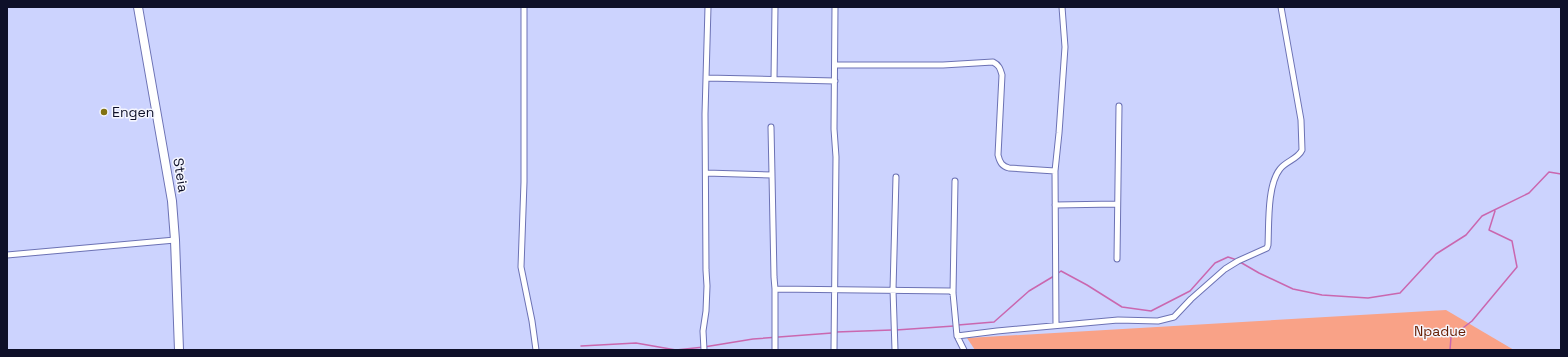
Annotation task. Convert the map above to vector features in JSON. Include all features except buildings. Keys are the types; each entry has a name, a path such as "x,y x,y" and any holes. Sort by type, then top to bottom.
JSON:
{"main road":[{"name":"Steia","path":"138,7 170,193 175,240 179,350"}],"street":[{"path":"524,7 524,182 521,267 532,320 536,350"},
{"path":"704,350 703,331 706,311 707,286 706,78 708,7"},
{"path":"774,79 775,7"},
{"path":"834,350 836,157 834,129 835,7"},
{"path":"1056,325 1055,171 1065,47 1062,7"},
{"path":"957,336 1056,325 1118,320 1158,321 1174,318 1192,299 1225,269 1238,260 1267,248 1274,181 1279,170 1288,161 1301,154 1302,150 1301,120 1281,7"},
{"path":"835,65 943,65 993,62 998,64 1002,75 998,155 1000,162 1003,166 1009,168 1055,171"},
{"path":"706,78 835,81"},
{"path":"1117,259 1119,106"},
{"path":"772,127 775,350"},
{"path":"706,173 772,175"},
{"path":"895,350 894,290 896,177"},
{"path":"955,181 953,293 957,336 964,350"},
{"path":"1055,205 1117,204"},
{"path":"7,255 175,240"},
{"path":"775,289 950,291 953,293"}],"green space":[{"name":"Npadue","path":"1446,310 1514,350 975,350 967,338"}],"waterway":[{"path":"1240,262 1293,289 1322,295 1368,298 1400,293 1436,254 1466,235 1482,216 1529,193 1549,172 1561,174"},
{"path":"1450,350 1451,337 1472,321 1517,267 1512,241 1489,230 1495,211"},
{"path":"1057,274 1061,271 1122,307 1151,311 1190,291 1215,263 1228,257 1237,260"},
{"path":"958,325 994,322 1029,291 1054,276"},
{"path":"896,330 954,326"},
{"path":"836,332 892,330"},
{"path":"581,346 636,343 676,350 753,339 832,333"}],"place":[{"name":"Engen","path":"104,112"}]}
